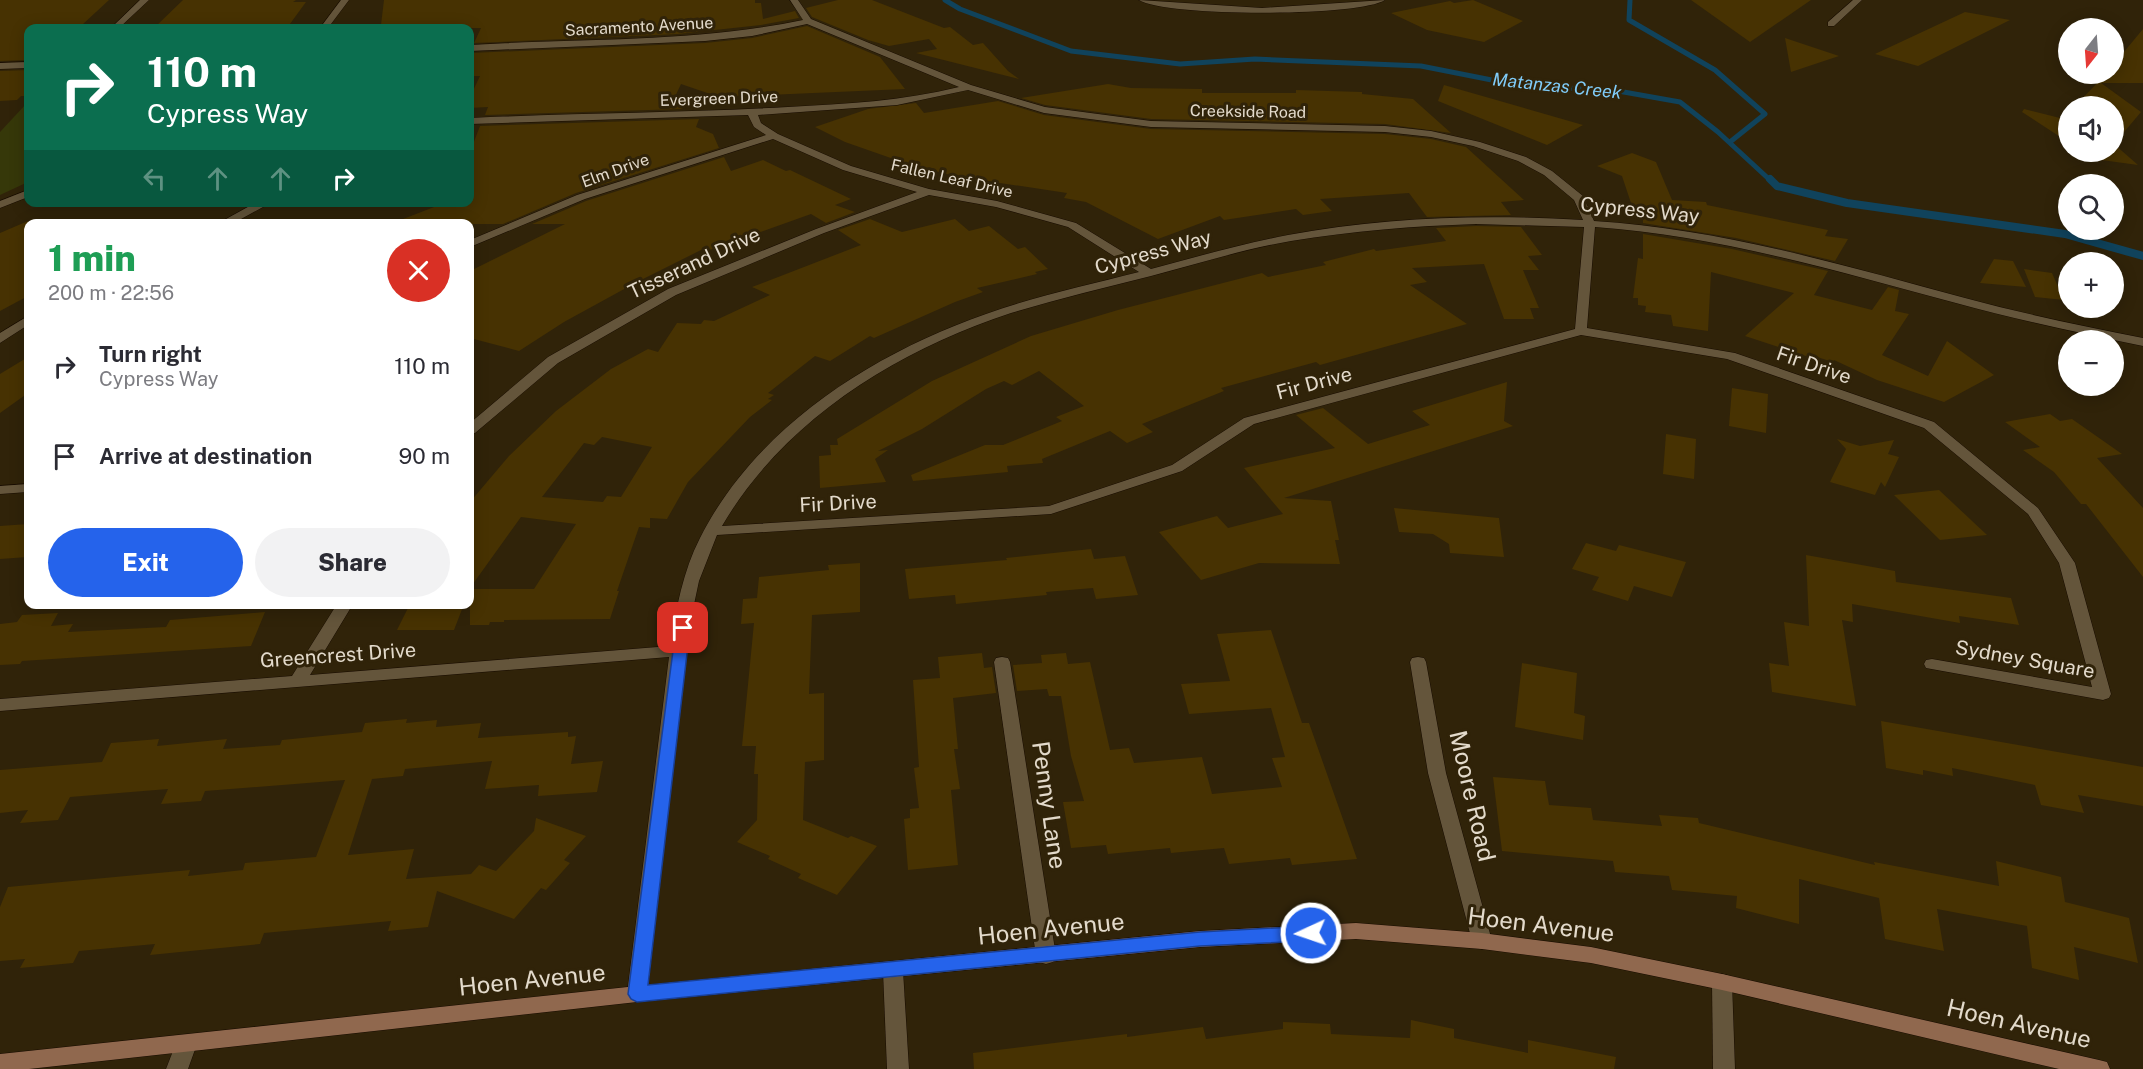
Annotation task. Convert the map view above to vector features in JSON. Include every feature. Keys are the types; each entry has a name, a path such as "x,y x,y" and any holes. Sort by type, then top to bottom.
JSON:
{"street":[{"path":"119,24 145,0"},
{"path":"327,24 345,0"},
{"path":"794,0 808,21"},
{"path":"1143,0 1179,6 1287,10 1347,7 1381,0"},
{"path":"1831,24 1858,0"},
{"name":"Sacramento Avenue","path":"474,48 705,38 752,33 808,21"},
{"name":"Creekside Road","path":"808,21 968,87 1044,110 1151,124 1384,129 1431,134 1476,144 1522,159 1548,173 1580,198 1590,224 1581,331"},
{"path":"0,66 24,65"},
{"name":"Evergreen Drive","path":"474,121 752,112 886,105 935,97 968,87"},
{"name":"Fallen Leaf Drive","path":"752,112 758,125 774,136 847,168 928,192 997,204 1072,225 1149,273"},
{"name":"Elm Drive","path":"474,242 541,213 655,171 774,136"},
{"name":"Tisserand Drive","path":"474,427 553,360 672,292 820,231 928,192"},
{"path":"0,205 24,195"},
{"path":"232,219 257,207"},
{"name":"Cypress Way","path":"637,994 679,651 697,561 711,531 750,476 786,436 821,406 871,373 927,343 984,318 1049,298 1270,242 1351,229 1442,222 1590,224 1667,231 1780,250 1985,307 2143,342"},
{"path":"0,339 24,323"},
{"name":"Fir Drive","path":"711,531 1052,510 1177,468 1250,421 1581,331 1730,356 1929,425"},
{"name":"Sydney Square","path":"1929,425 2033,511 2062,554 2067,563 2103,694 1932,664"},
{"path":"0,490 24,488"},
{"path":"299,679 342,609"},
{"name":"Greencrest Drive","path":"0,705 299,679 679,651"},
{"name":"Penny Lane","path":"1002,662 1046,956"},
{"name":"Moore Road","path":"1418,662 1437,773 1482,941"},
{"name":"Hoen Avenue","path":"0,1063 637,994 893,971 1200,939 1356,931 1482,941 1591,955 1722,982 2098,1069"},
{"path":"893,971 898,1069"},
{"path":"1722,982 1724,1069"},
{"path":"177,1069 186,1044"}],"shaded area":[{"path":"24,106 24,184 0,195 0,132"}],"building":[{"path":"0,0 109,0 83,24 24,24 24,60 0,61"},
{"path":"183,0 296,0 293,2 306,2 290,24 158,24"},
{"path":"384,0 755,0 755,3 761,3 763,19 795,11 799,18 761,25 678,34 474,43 481,28 474,28 474,24 381,24"},
{"path":"838,0 872,0 944,28 950,27 973,45 983,43 1008,71 1019,79 916,53 937,49 929,39 889,46 868,40 812,17 806,8"},
{"path":"1473,0 1523,21 1484,42 1427,30 1391,13 1450,1 1454,3"},
{"path":"1691,0 1811,0 1750,42"},
{"path":"1965,12 2010,20 1918,66 1875,54"},
{"path":"807,26 880,57 905,89 719,97 681,84 672,103 683,109 485,115 488,107 474,108 474,89 480,76 474,76 474,53 705,43 752,38"},
{"path":"2143,29 2143,83 2124,83 2124,52"},
{"path":"1785,38 1839,56 1791,72"},
{"path":"24,70 24,96 17,100 0,101 0,71"},
{"path":"1108,84 1131,88 1202,89 1202,93 1296,93 1296,90 1362,92 1362,94 1413,99 1451,133 1385,124 1151,119 1045,105 1021,98"},
{"path":"2096,84 2102,84 2119,96 2085,96"},
{"path":"1444,85 1583,125 1547,145 1438,101"},
{"path":"2124,100 2141,112 2124,132"},
{"path":"998,101 1044,115 1151,129 1385,134 1431,139 1466,147 1524,200 1501,202 1511,215 1427,217 1409,193 1320,199 1332,211 1303,215 1296,209 1224,220 1220,216 1158,239 1086,202 1064,198 1067,193 954,176 905,163 845,142 815,127 868,109 916,103 924,113"},
{"path":"2024,109 2058,118 2058,135 2022,112"},
{"path":"699,119 696,127 713,134 719,148 576,193 503,224 474,224 474,219 403,219 434,207 474,207 474,142 480,126"},
{"path":"1632,153 1656,162 1672,200 1706,202 1707,205 1828,230 1825,236 1848,239 1835,261 1736,238 1643,223 1643,210 1633,209 1622,176 1597,166"},
{"path":"2124,153 2138,165 2116,162 2124,162"},
{"path":"724,157 731,171 763,160 786,171 790,170 851,199 835,205 855,212 826,223 811,214 707,251 703,249 564,322 519,351 474,339 474,269 565,224 532,224 586,201"},
{"path":"870,219 902,232 955,219 969,231 989,226 1018,249 1025,247 1048,269 1035,272 1037,274 977,288 983,292 874,338 870,336 830,361 815,356 768,393 774,395 768,399 772,400 750,417 688,482 667,519 650,518 650,528 639,527 610,619 504,620 504,622 490,622 489,625 470,625 470,609 474,609 474,589 534,589 576,524 521,517 474,582 474,497 509,456 556,411 611,369 648,349 658,352 677,323 701,324 704,320 714,321 770,295 752,287 861,245 838,230","holes":["602,437 652,447 621,497 607,496 603,502 542,497 584,443 594,445"]},
{"path":"24,223 24,298 0,311 0,233"},
{"path":"1521,227 1542,255 1528,256 1539,270 1523,270 1539,308 1530,308 1534,319 1504,319 1484,264 1412,268 1427,282 1410,285 1467,324 1320,365 1316,362 1221,388 1224,391 1142,424 1153,432 1127,443 1110,431 1042,459 1043,463 1007,466 1008,472 913,481 911,475 985,445 1003,445 1062,421 1056,417 1084,406 1039,371 1012,385 1004,381 986,389 922,429 878,451 888,450 875,459 886,482 820,488 819,456 831,455 830,445 838,445 837,439 932,381 1031,336 1118,310 1262,273 1268,277 1326,265 1323,262 1374,249 1376,251 1446,241 1436,228"},
{"path":"1643,234 1732,249 1828,271 1814,295 1872,310 1888,287 1899,290 1895,311 1909,314 1882,355 1928,376 1947,341 1994,375 1944,402 1877,380 1834,360 1833,362 1817,357 1815,359 1745,336 1794,293 1711,272 1708,331 1673,326 1671,315 1645,312 1646,306 1638,305 1638,298 1633,298 1638,258 1643,259"},
{"path":"1994,259 2013,261 2026,287 1980,283"},
{"path":"2024,269 2052,273 2058,286 2058,299 2035,297"},
{"path":"24,359 24,396 0,413 0,374"},
{"path":"1507,382 1504,421 1513,426 1284,498 1331,501 1339,540 1335,540 1340,564 1259,563 1201,580 1159,532 1217,516 1228,528 1283,514 1244,468 1335,448 1296,415 1323,408 1368,444 1430,425 1412,411"},
{"path":"1732,388 1768,394 1766,433 1729,426"},
{"path":"2050,414 2060,421 2072,419 2122,454 2097,458 2143,508 2143,577 2086,504 2081,504 2054,472 2023,450 2040,447 2005,422"},
{"path":"1666,434 1696,439 1694,479 1663,474"},
{"path":"1837,439 1860,446 1894,440 1888,454 1899,457 1885,487 1881,482 1875,495 1830,482 1846,449"},
{"path":"1939,490 1987,535 1940,540 1894,495"},
{"path":"1394,508 1499,518 1504,557 1450,553 1449,544 1433,534 1399,532"},
{"path":"24,524 24,557 0,559 0,526"},
{"path":"1586,543 1616,551 1619,545 1686,562 1672,597 1634,586 1628,601 1592,590 1599,577 1572,569"},
{"path":"1091,549 1094,559 1125,556 1138,595 1096,599 1093,588 956,604 955,595 909,599 905,569 1007,560 1006,558"},
{"path":"1806,555 1895,571 1896,582 2011,598 2019,625 1959,616 1960,623 1852,604 1853,622 1842,620 1856,706 1772,692 1769,663 1789,666 1784,622 1809,626"},
{"path":"860,563 860,612 812,615 809,694 824,693 824,760 805,762 803,820 848,838 851,836 877,846 837,895 798,878 801,874 768,859 770,856 737,842 757,820 758,774 754,774 756,746 742,746 754,623 741,624 743,599 757,598 759,577 829,570 828,565"},
{"path":"408,609 462,609 454,630 397,630"},
{"path":"265,612 251,646 22,661 20,664 0,665 0,624 17,622 22,615 58,613 51,626 73,624 68,632 166,627 170,620"},
{"path":"1271,630 1302,723 1309,723 1357,859 1292,865 1290,858 1229,864 1224,848 1171,853 1170,848 1108,854 1106,845 1071,848 1063,802 1084,801 1071,756 1061,696 1049,696 1047,689 1017,691 1013,665 1042,663 1041,655 1066,653 1068,664 1090,662 1110,750 1129,748 1134,763 1202,757 1212,794 1282,787 1272,758 1285,757 1271,708 1189,714 1181,684 1230,681 1217,634"},
{"path":"982,653 984,668 992,667 996,693 953,698 958,749 954,749 960,789 951,790 958,865 908,870 904,819 910,818 910,809 919,808 914,768 919,767 913,680 940,678 938,657"},
{"path":"1522,663 1577,673 1574,713 1585,716 1583,740 1515,727"},
{"path":"407,719 406,723 437,720 436,727 481,723 478,738 568,732 568,737 576,736 571,764 603,761 597,792 538,796 539,785 485,789 492,761 405,769 403,776 372,779 348,855 414,849 406,879 471,874 479,865 496,871 534,831 536,818 586,836 564,860 570,863 546,890 541,888 514,919 437,891 428,927 388,931 391,921 264,933 260,944 150,955 155,944 79,951 73,963 20,968 25,959 0,961 0,907 8,887 190,870 188,876 243,870 245,863 316,857 345,780 205,791 201,801 161,804 168,789 70,797 58,820 20,823 28,810 0,813 0,770 102,762 111,743 159,739 157,746 227,739 223,749 280,745 282,740 362,732 365,723"},
{"path":"1881,721 2143,767 2143,806 2078,795 2084,813 2041,805 2035,785 1952,768 1953,776 1923,770 1923,775 1886,768"},
{"path":"1493,777 1545,781 1549,805 1591,808 1593,820 1662,826 1659,815 1698,818 1699,823 1875,865 1874,862 1999,886 1996,861 2061,877 2065,902 2129,918 2138,963 2074,947 2079,980 2032,968 2027,926 1937,909 1944,951 1885,939 1879,898 1799,879 1799,924 1736,908 1737,896 1672,890 1669,876 1615,872 1613,861 1502,851"},
{"path":"1411,1020 1454,1029 1454,1038 1528,1053 1528,1040 1616,1057 1614,1069 974,1069 973,1053 1203,1027 1206,1039 1283,1029 1283,1022 1330,1024 1331,1034 1410,1038"}],"waterway":[{"name":"Matanzas Creek","path":"945,0 960,9 1071,51 1180,64 1255,59 1421,66 1517,85 1618,91 1680,102 1718,132 1771,181"},
{"path":"1630,0 1629,20 1715,70 1765,114 1730,142"},
{"name":"Matanzas Creek","path":"1770,179 1777,186 1847,203 2065,234 2143,256"}],"route":[{"path":"683,628 637,994 893,971 1200,939 1311,933"}]}
